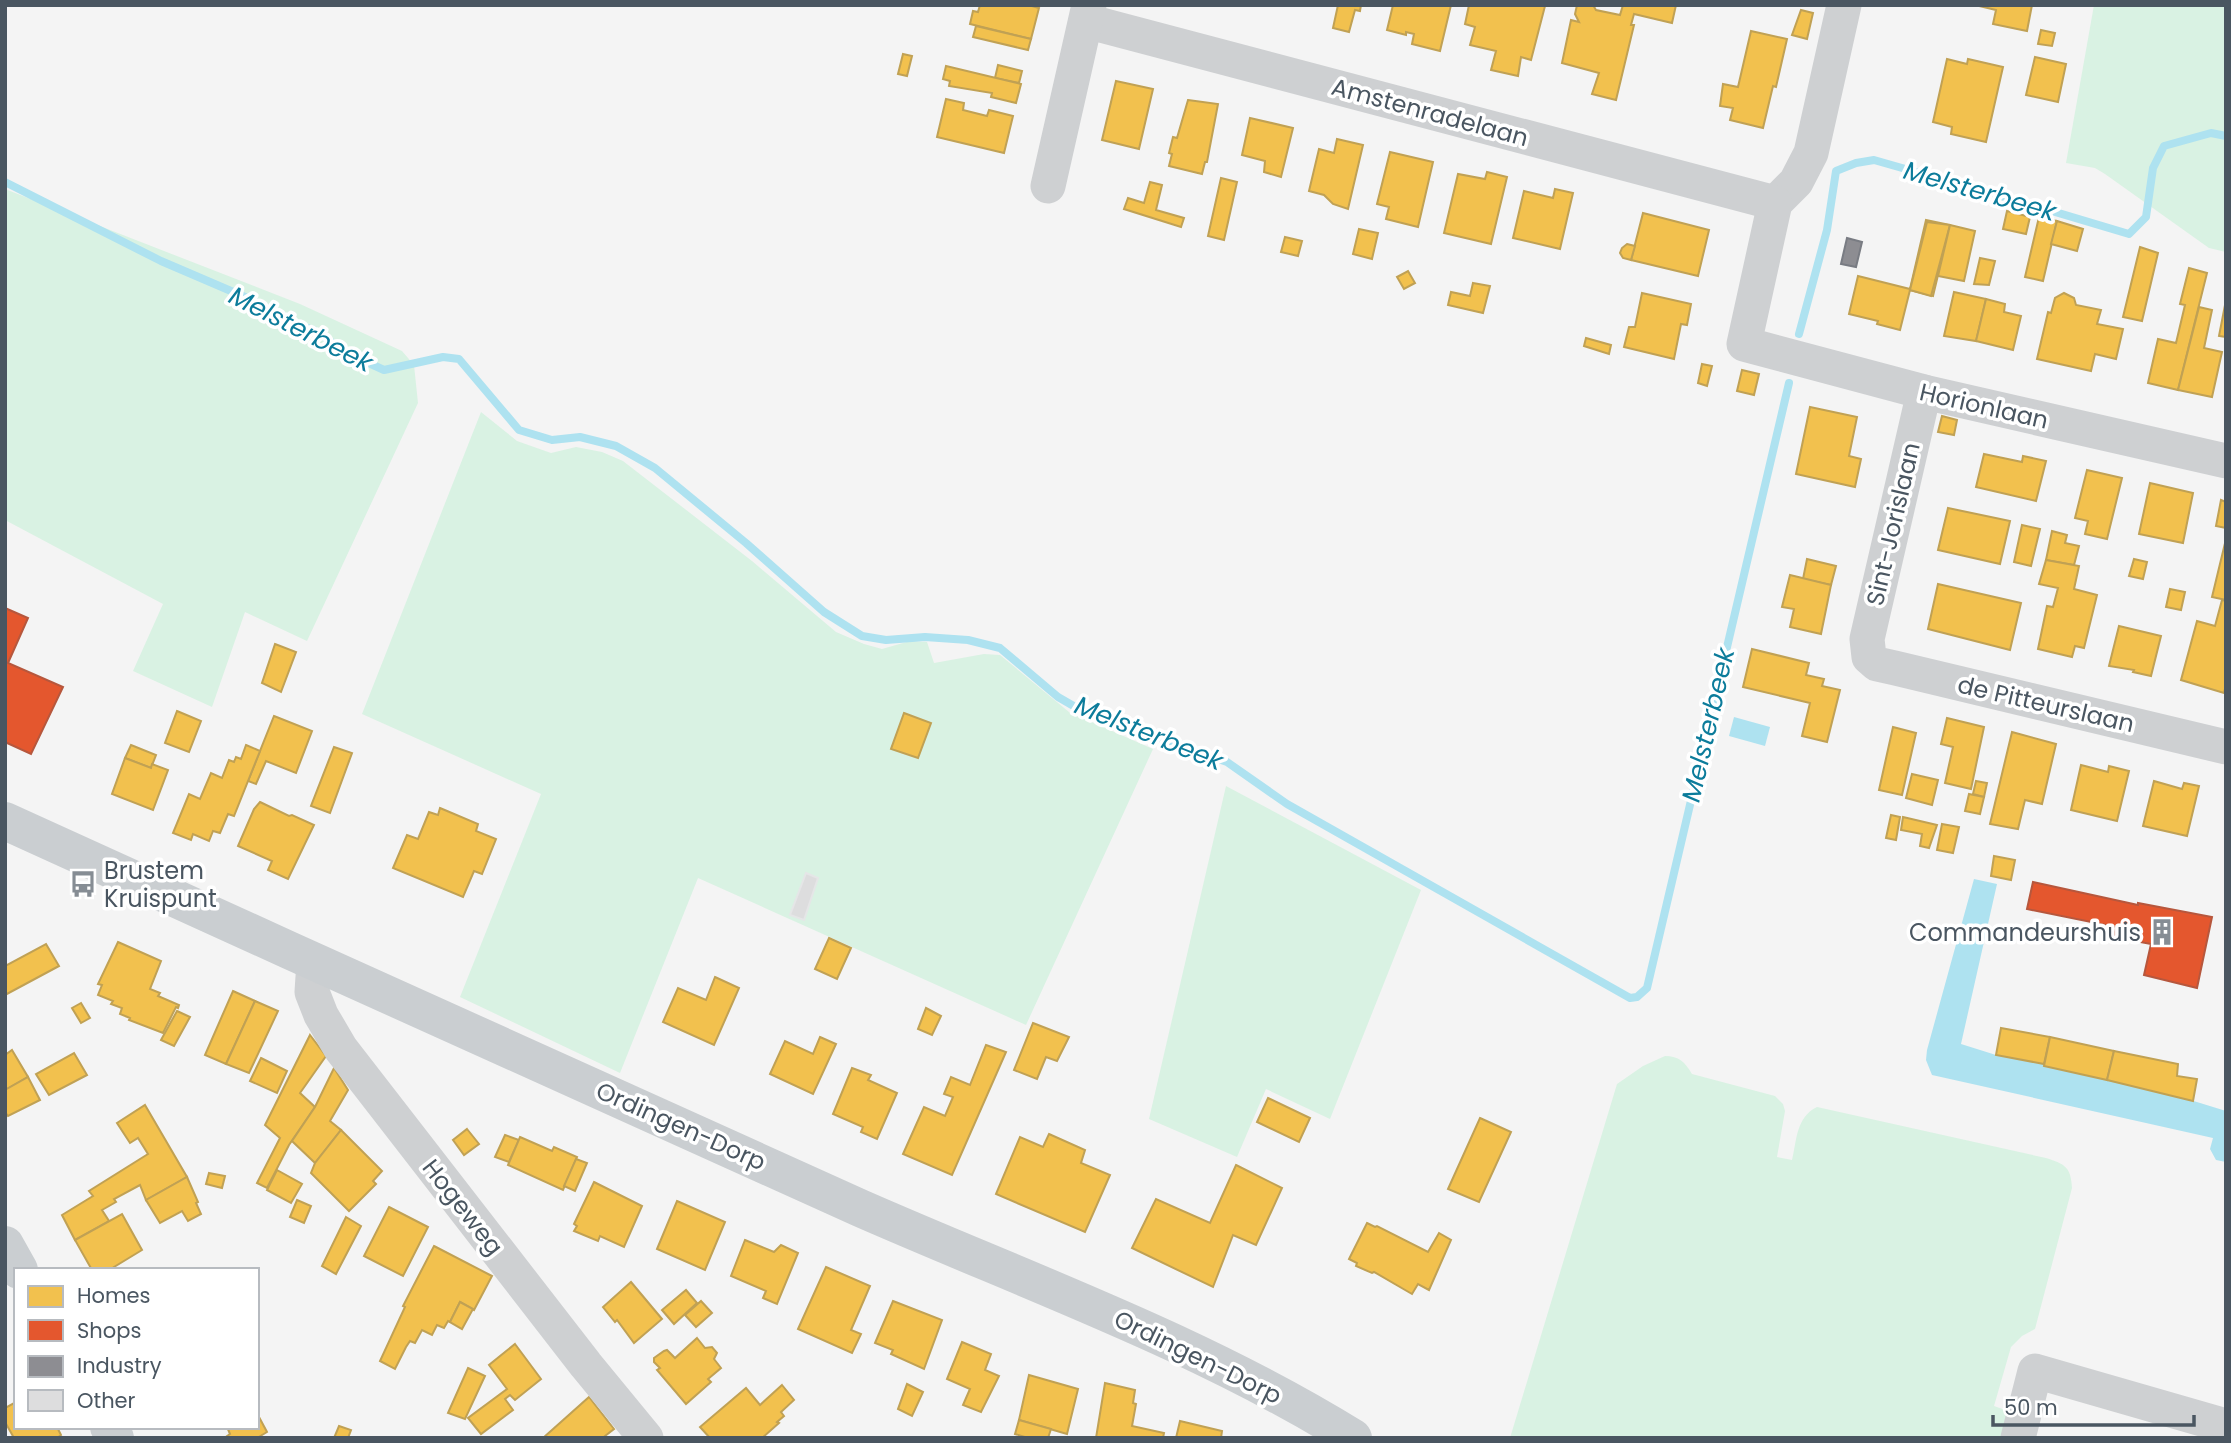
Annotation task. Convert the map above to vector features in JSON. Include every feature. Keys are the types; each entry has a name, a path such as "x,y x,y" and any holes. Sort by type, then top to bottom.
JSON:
{"main road":[{"name":"Ordingen-Dorp","path":"5,821 863,1209 1169,1339 1262,1386 1353,1438"},
{"path":"5,1245 18,1268"}],"street":[{"path":"1775,203 1796,182 1811,153 1844,5"},
{"path":"1048,187 1087,13"},
{"name":"Amstenradelaan","path":"1087,13 1775,203"},
{"name":"Horionlaan","path":"1775,203 1744,344 1924,392 2226,461"},
{"name":"Sint-Jorislaan","path":"1869,657 1867,639 1924,392"},
{"name":"de Pitteurslaan","path":"1869,657 1877,664 2226,747"},
{"name":"Hogeweg","path":"314,961 312,992 321,1015 341,1049 646,1438"},
{"path":"2018,1438 2035,1371 2226,1426"}],"green space":[{"path":"2094,5 2226,5 2226,252 2209,248 2095,168 2066,163"},
{"path":"5,189 300,304 402,351 414,365 418,403 307,641 245,612 212,707 133,671 163,604 5,520"},
{"path":"481,412 517,441 551,453 576,447 602,452 623,461 752,561 836,632 882,649 910,641 927,642 934,663 984,654 1000,655 1069,712 1153,749 1026,1025 698,878 620,1073 460,997 541,794 362,714"},
{"path":"1226,786 1421,890 1330,1119 1266,1089 1237,1157 1149,1119"},
{"path":"1665,1056 1681,1060 1692,1074 1775,1096 1783,1104 1785,1111 1777,1157 1792,1160 1801,1123 1810,1111 1817,1107 2046,1158 2066,1167 2072,1188 2035,1329 2022,1336 2011,1347 1994,1406 2014,1413 2008,1438 1510,1438 1617,1084 1643,1066"}],"water":[{"path":"1734,717 1770,727 1765,746 1729,736"},
{"path":"1974,879 1997,884 1961,1044 1996,1055 2171,1094 2226,1111 2226,1162 2216,1160 2210,1149 2213,1138 1932,1075 1926,1060 1927,1050"}],"building: Homes":[{"path":"980,5 1028,5 1039,8 1031,39 970,24 973,11 978,12"},
{"path":"1338,5 1361,5 1360,11 1355,10 1349,32 1333,28"},
{"path":"1393,5 1451,5 1440,51 1412,44 1414,34 1406,32 1406,35 1387,30"},
{"path":"1469,5 1545,6 1531,60 1521,57 1518,76 1491,70 1496,51 1470,45 1475,27 1465,24"},
{"path":"1577,5 1593,5 1596,10 1620,15 1623,5 1676,5 1672,23 1634,14 1631,25 1634,25 1616,100 1592,94 1599,73 1562,63 1571,20 1579,22 1575,14"},
{"path":"1975,5 2032,5 2027,31 1993,24 1996,10"},
{"path":"1801,10 1813,13 1807,39 1792,35"},
{"path":"976,26 1031,39 1028,50 973,37"},
{"path":"2041,30 2055,33 2052,46 2038,44"},
{"path":"1751,31 1787,39 1763,128 1730,120 1733,108 1720,106 1723,84 1738,87"},
{"path":"903,54 912,56 907,76 898,74"},
{"path":"2035,57 2066,64 2058,102 2026,95"},
{"path":"1947,59 1967,64 1968,59 2003,67 1986,142 1951,134 1952,127 1933,122"},
{"path":"998,65 1022,71 1019,83 995,78"},
{"path":"946,66 1021,84 1016,103 991,97 992,93 949,86 950,81 943,79"},
{"path":"1116,81 1153,89 1139,149 1102,140"},
{"path":"946,99 964,103 963,110 987,116 989,110 1013,116 1004,153 937,137"},
{"path":"1188,100 1218,104 1207,162 1202,174 1169,166 1173,137 1177,138"},
{"path":"1250,118 1293,128 1281,177 1264,172 1265,161 1242,155"},
{"path":"1337,139 1363,145 1348,209 1333,204 1324,195 1309,191 1319,149 1334,153"},
{"path":"1390,152 1433,162 1418,227 1386,219 1389,207 1377,204"},
{"path":"1487,172 1507,177 1491,244 1444,233 1458,174 1485,179"},
{"path":"1221,178 1237,182 1224,240 1208,236"},
{"path":"1150,182 1162,185 1156,210 1184,218 1181,227 1124,209 1128,198 1144,203"},
{"path":"1555,189 1573,193 1560,249 1513,238 1524,191 1553,198"},
{"path":"2007,211 2030,217 2026,234 2003,229"},
{"path":"1643,213 1709,230 1698,276 1631,260"},
{"path":"2039,217 2057,221 2043,281 2025,277"},
{"path":"1926,220 1950,225 1933,296 1910,290 1900,330 1849,314 1858,276 1910,289"},
{"path":"2057,221 2083,229 2077,251 2051,244"},
{"path":"1927,222 1950,225 1931,296 1910,290"},
{"path":"1950,225 1975,231 1964,281 1938,276"},
{"path":"1359,229 1378,233 1372,259 1353,254"},
{"path":"1285,237 1302,241 1298,256 1281,252"},
{"path":"1627,244 1635,246 1631,260 1623,258 1620,253"},
{"path":"2140,247 2158,253 2142,321 2123,317"},
{"path":"1980,258 1995,261 1989,285 1974,284"},
{"path":"2189,268 2207,273 2178,390 2148,383 2158,339 2176,343 2185,305 2180,304"},
{"path":"1408,271 1415,283 1404,289 1397,277"},
{"path":"1473,283 1490,286 1483,313 1448,305 1451,292 1470,296"},
{"path":"1954,292 1986,299 1976,341 1944,336"},
{"path":"1642,293 1691,304 1687,325 1681,324 1674,359 1624,347 1629,327 1635,327"},
{"path":"2064,293 2074,298 2076,305 2101,310 2097,324 2123,329 2116,359 2095,354 2091,371 2037,359 2048,312 2051,313 2055,298"},
{"path":"1986,299 2005,304 2004,312 2021,316 2013,350 1976,341"},
{"path":"2226,300 2226,337 2219,336"},
{"path":"2199,307 2212,310 2204,348 2222,352 2212,397 2178,390"},
{"path":"1586,338 1611,345 1609,354 1584,346"},
{"path":"1702,364 1712,366 1707,386 1698,383"},
{"path":"1742,370 1759,374 1754,395 1737,391"},
{"path":"1810,407 1857,417 1849,456 1861,459 1855,487 1796,474"},
{"path":"1942,416 1957,420 1954,435 1938,432"},
{"path":"1984,454 2022,462 2023,456 2046,461 2036,501 1976,487"},
{"path":"2087,470 2122,478 2107,539 2085,534 2088,521 2075,518"},
{"path":"2150,483 2193,493 2183,543 2139,534"},
{"path":"2221,500 2226,502 2226,528 2216,526"},
{"path":"1948,508 2010,521 2000,564 1938,550"},
{"path":"2022,525 2040,529 2031,566 2014,562"},
{"path":"2052,531 2067,535 2065,543 2079,546 2074,565 2046,560"},
{"path":"2226,539 2226,600 2212,597"},
{"path":"1807,559 1836,566 1831,585 1803,579"},
{"path":"2134,559 2147,562 2143,579 2129,576"},
{"path":"2046,560 2079,566 2074,589 2097,595 2084,648 2075,646 2072,657 2038,649 2047,606 2053,607 2058,588 2039,584"},
{"path":"1790,575 1831,585 1821,634 1790,627 1794,609 1782,607"},
{"path":"1938,584 2021,603 2010,650 1928,629"},
{"path":"2170,589 2185,592 2181,610 2166,607"},
{"path":"2222,600 2226,601 2224,693 2181,680 2197,621 2215,626"},
{"path":"2119,626 2161,636 2151,676 2109,666"},
{"path":"275,644 296,652 281,692 262,683"},
{"path":"1752,649 1809,663 1806,675 1824,679 1822,686 1840,690 1827,742 1802,736 1810,703 1743,687"},
{"path":"177,711 201,721 189,752 165,743"},
{"path":"904,713 931,723 918,758 891,749"},
{"path":"274,716 312,731 296,773 266,761 256,784 248,781"},
{"path":"1947,718 1984,727 1971,789 1945,783 1953,747 1941,744"},
{"path":"1893,727 1916,733 1902,795 1879,790"},
{"path":"2012,732 2056,744 2042,804 2025,800 2018,829 1990,824"},
{"path":"131,745 156,755 151,768 125,758"},
{"path":"246,745 260,751 234,816 228,814 220,833 213,831 209,841 193,834 191,840 173,833 189,794 200,799 211,773 222,778 229,760 234,762 236,757 241,759"},
{"path":"334,747 352,753 330,813 311,806"},
{"path":"125,758 151,768 152,764 168,770 153,810 112,794"},
{"path":"2081,765 2108,772 2109,766 2129,771 2117,821 2071,810"},
{"path":"1912,774 1938,780 1932,805 1906,798"},
{"path":"1976,781 1987,783 1984,797 1973,794"},
{"path":"2154,781 2182,789 2184,783 2199,786 2187,836 2143,826"},
{"path":"1969,794 1984,797 1980,814 1965,811"},
{"path":"260,802 314,825 288,879 268,870 272,861 238,846 254,809"},
{"path":"440,808 478,824 476,831 496,839 482,874 474,871 463,897 393,868 407,835 418,839 429,812 438,815"},
{"path":"1891,815 1900,817 1896,840 1886,838"},
{"path":"1903,817 1937,825 1929,848 1920,846 1922,834 1901,830"},
{"path":"1942,824 1959,827 1953,853 1937,850"},
{"path":"1994,856 2015,860 2011,880 1991,876"},
{"path":"829,938 851,948 837,979 815,969"},
{"path":"118,942 161,961 150,989 160,993 158,996 179,1005 163,1033 129,1020 130,1018 120,1014 122,1008 98,995 102,985 98,984"},
{"path":"46,944 59,966 5,995 5,966"},
{"path":"715,977 739,988 714,1045 663,1022 678,988 706,1000"},
{"path":"233,991 255,1001 226,1064 205,1055"},
{"path":"255,1001 278,1011 249,1073 226,1064"},
{"path":"81,1003 90,1018 81,1023 72,1008"},
{"path":"926,1008 941,1016 932,1035 918,1029"},
{"path":"177,1011 190,1017 174,1046 161,1040"},
{"path":"1033,1023 1069,1037 1057,1061 1046,1057 1037,1079 1014,1070"},
{"path":"2001,1028 2050,1037 2044,1064 1996,1055"},
{"path":"310,1035 326,1056 300,1093 315,1107 289,1145 267,1188 257,1183 280,1138 265,1125"},
{"path":"820,1037 836,1044 813,1094 770,1074 785,1041 813,1054"},
{"path":"2050,1037 2114,1051 2107,1080 2044,1066"},
{"path":"986,1045 1006,1052 952,1175 903,1154 924,1107 945,1116 953,1097 944,1094 951,1077 970,1085"},
{"path":"12,1050 28,1077 5,1090 5,1055"},
{"path":"2114,1051 2178,1064 2177,1076 2197,1079 2193,1101 2107,1080"},
{"path":"74,1053 87,1075 49,1095 36,1074"},
{"path":"261,1058 287,1071 277,1093 250,1081"},
{"path":"334,1068 348,1090 330,1121 341,1130 315,1163 292,1141 315,1107"},
{"path":"852,1068 871,1075 868,1080 897,1093 877,1139 861,1132 863,1127 833,1114"},
{"path":"28,1077 40,1100 8,1116 5,1112 5,1090"},
{"path":"1268,1098 1310,1118 1299,1142 1257,1122"},
{"path":"145,1105 187,1177 146,1200 140,1185 114,1199 116,1202 102,1210 109,1221 75,1240 62,1215 93,1196 89,1191 148,1154 138,1138 130,1143 117,1123"},
{"path":"1480,1118 1511,1132 1479,1202 1448,1189"},
{"path":"467,1129 479,1144 464,1155 453,1140"},
{"path":"341,1130 382,1171 373,1181 376,1184 349,1211 311,1173 315,1163"},
{"path":"1049,1134 1085,1150 1081,1163 1110,1175 1085,1232 996,1194 1020,1137 1043,1147"},
{"path":"505,1135 519,1140 509,1162 495,1157"},
{"path":"520,1137 552,1151 554,1147 577,1157 563,1190 508,1165"},
{"path":"576,1159 587,1163 575,1191 564,1186"},
{"path":"1236,1165 1282,1188 1256,1245 1233,1235 1213,1287 1132,1248 1156,1199 1210,1223"},
{"path":"277,1170 302,1184 291,1203 267,1190"},
{"path":"209,1173 225,1176 222,1188 206,1184"},
{"path":"187,1177 201,1214 188,1221 182,1211 160,1223 146,1200"},
{"path":"594,1182 642,1206 624,1247 600,1236 598,1241 574,1231 577,1226 574,1224"},
{"path":"297,1200 311,1206 304,1223 290,1217"},
{"path":"677,1201 725,1222 705,1270 657,1249"},
{"path":"389,1207 428,1227 403,1276 364,1256"},
{"path":"122,1214 142,1250 112,1268 91,1268 75,1240"},
{"path":"346,1217 361,1226 336,1274 322,1266"},
{"path":"1367,1223 1428,1252 1439,1233 1451,1240 1429,1290 1418,1284 1412,1294 1374,1272 1356,1266 1357,1263 1349,1259"},
{"path":"745,1240 774,1252 781,1245 798,1253 777,1304 763,1298 766,1291 731,1276"},
{"path":"434,1246 492,1276 474,1310 460,1302 444,1328 437,1325 432,1335 422,1330 415,1343 410,1341 395,1369 380,1361 405,1307 403,1306"},
{"path":"826,1267 870,1286 851,1330 861,1334 852,1353 798,1329"},
{"path":"631,1282 662,1319 634,1343 617,1320 615,1322 603,1307"},
{"path":"686,1290 697,1303 674,1324 662,1310"},
{"path":"701,1301 712,1313 696,1327 685,1315"},
{"path":"893,1301 942,1320 924,1369 891,1354 893,1350 875,1343"},
{"path":"460,1302 473,1309 462,1329 450,1322"},
{"path":"697,1338 705,1348 712,1347 717,1353 714,1359 721,1368 708,1379 711,1382 686,1404 657,1370 660,1368 654,1358 667,1350 675,1358"},
{"path":"962,1342 991,1354 985,1370 999,1376 981,1412 963,1405 970,1389 947,1379"},
{"path":"515,1344 541,1379 515,1400 510,1395 505,1399 513,1410 481,1434 468,1418 507,1389 489,1365"},
{"path":"468,1368 485,1376 465,1419 448,1413"},
{"path":"1029,1375 1078,1389 1067,1434 1019,1420"},
{"path":"1105,1383 1135,1390 1133,1403 1136,1404 1132,1426 1164,1433 1163,1438 1096,1438"},
{"path":"907,1384 923,1392 912,1416 898,1409"},
{"path":"782,1385 794,1400 781,1412 784,1416 777,1422 779,1423 762,1438 710,1438 700,1427 746,1388 760,1405"},
{"path":"589,1397 614,1429 606,1438 543,1438"},
{"path":"14,1403 14,1429 58,1429 61,1435 57,1438 14,1438 5,1422 5,1408"},
{"path":"259,1417 267,1432 257,1438 228,1438 228,1429 259,1429"},
{"path":"1019,1420 1051,1429 1048,1438 1028,1438 1015,1434"},
{"path":"1180,1421 1222,1431 1221,1438 1176,1438"},
{"path":"339,1426 351,1430 348,1438 334,1438"}],"building: Shops":[{"path":"5,608 28,618 8,663 63,687 31,754 5,742"},
{"name":"Commandeurshuis","path":"2033,882 2138,905 2212,917 2197,988 2144,975 2151,944 2114,937 2116,927 2027,909"}],"building: Industry":[{"path":"1847,238 1862,242 1856,267 1841,264"}],"building: Other":[{"path":"806,873 818,878 804,920 790,915"}],"waterway":[{"name":"Melsterbeek","path":"1799,334 1827,230 1836,171 1856,163 1874,160 2129,234 2146,217 2153,168 2164,146 2211,133 2226,136"},
{"name":"Melsterbeek","path":"5,182 161,261 252,300 295,324 314,330 349,354 384,370 443,357 459,359 519,430 552,440 580,437 616,446 655,468 824,612 862,636 886,640 925,637 968,640 1000,648 1058,697 1084,712 1227,762 1287,804 1630,998 1637,997 1647,988 1789,383"}],"place":[{"name":"Brustem Kruispunt","path":"83,884"},
{"name":"Commandeurshuis","path":"2162,932"}]}
